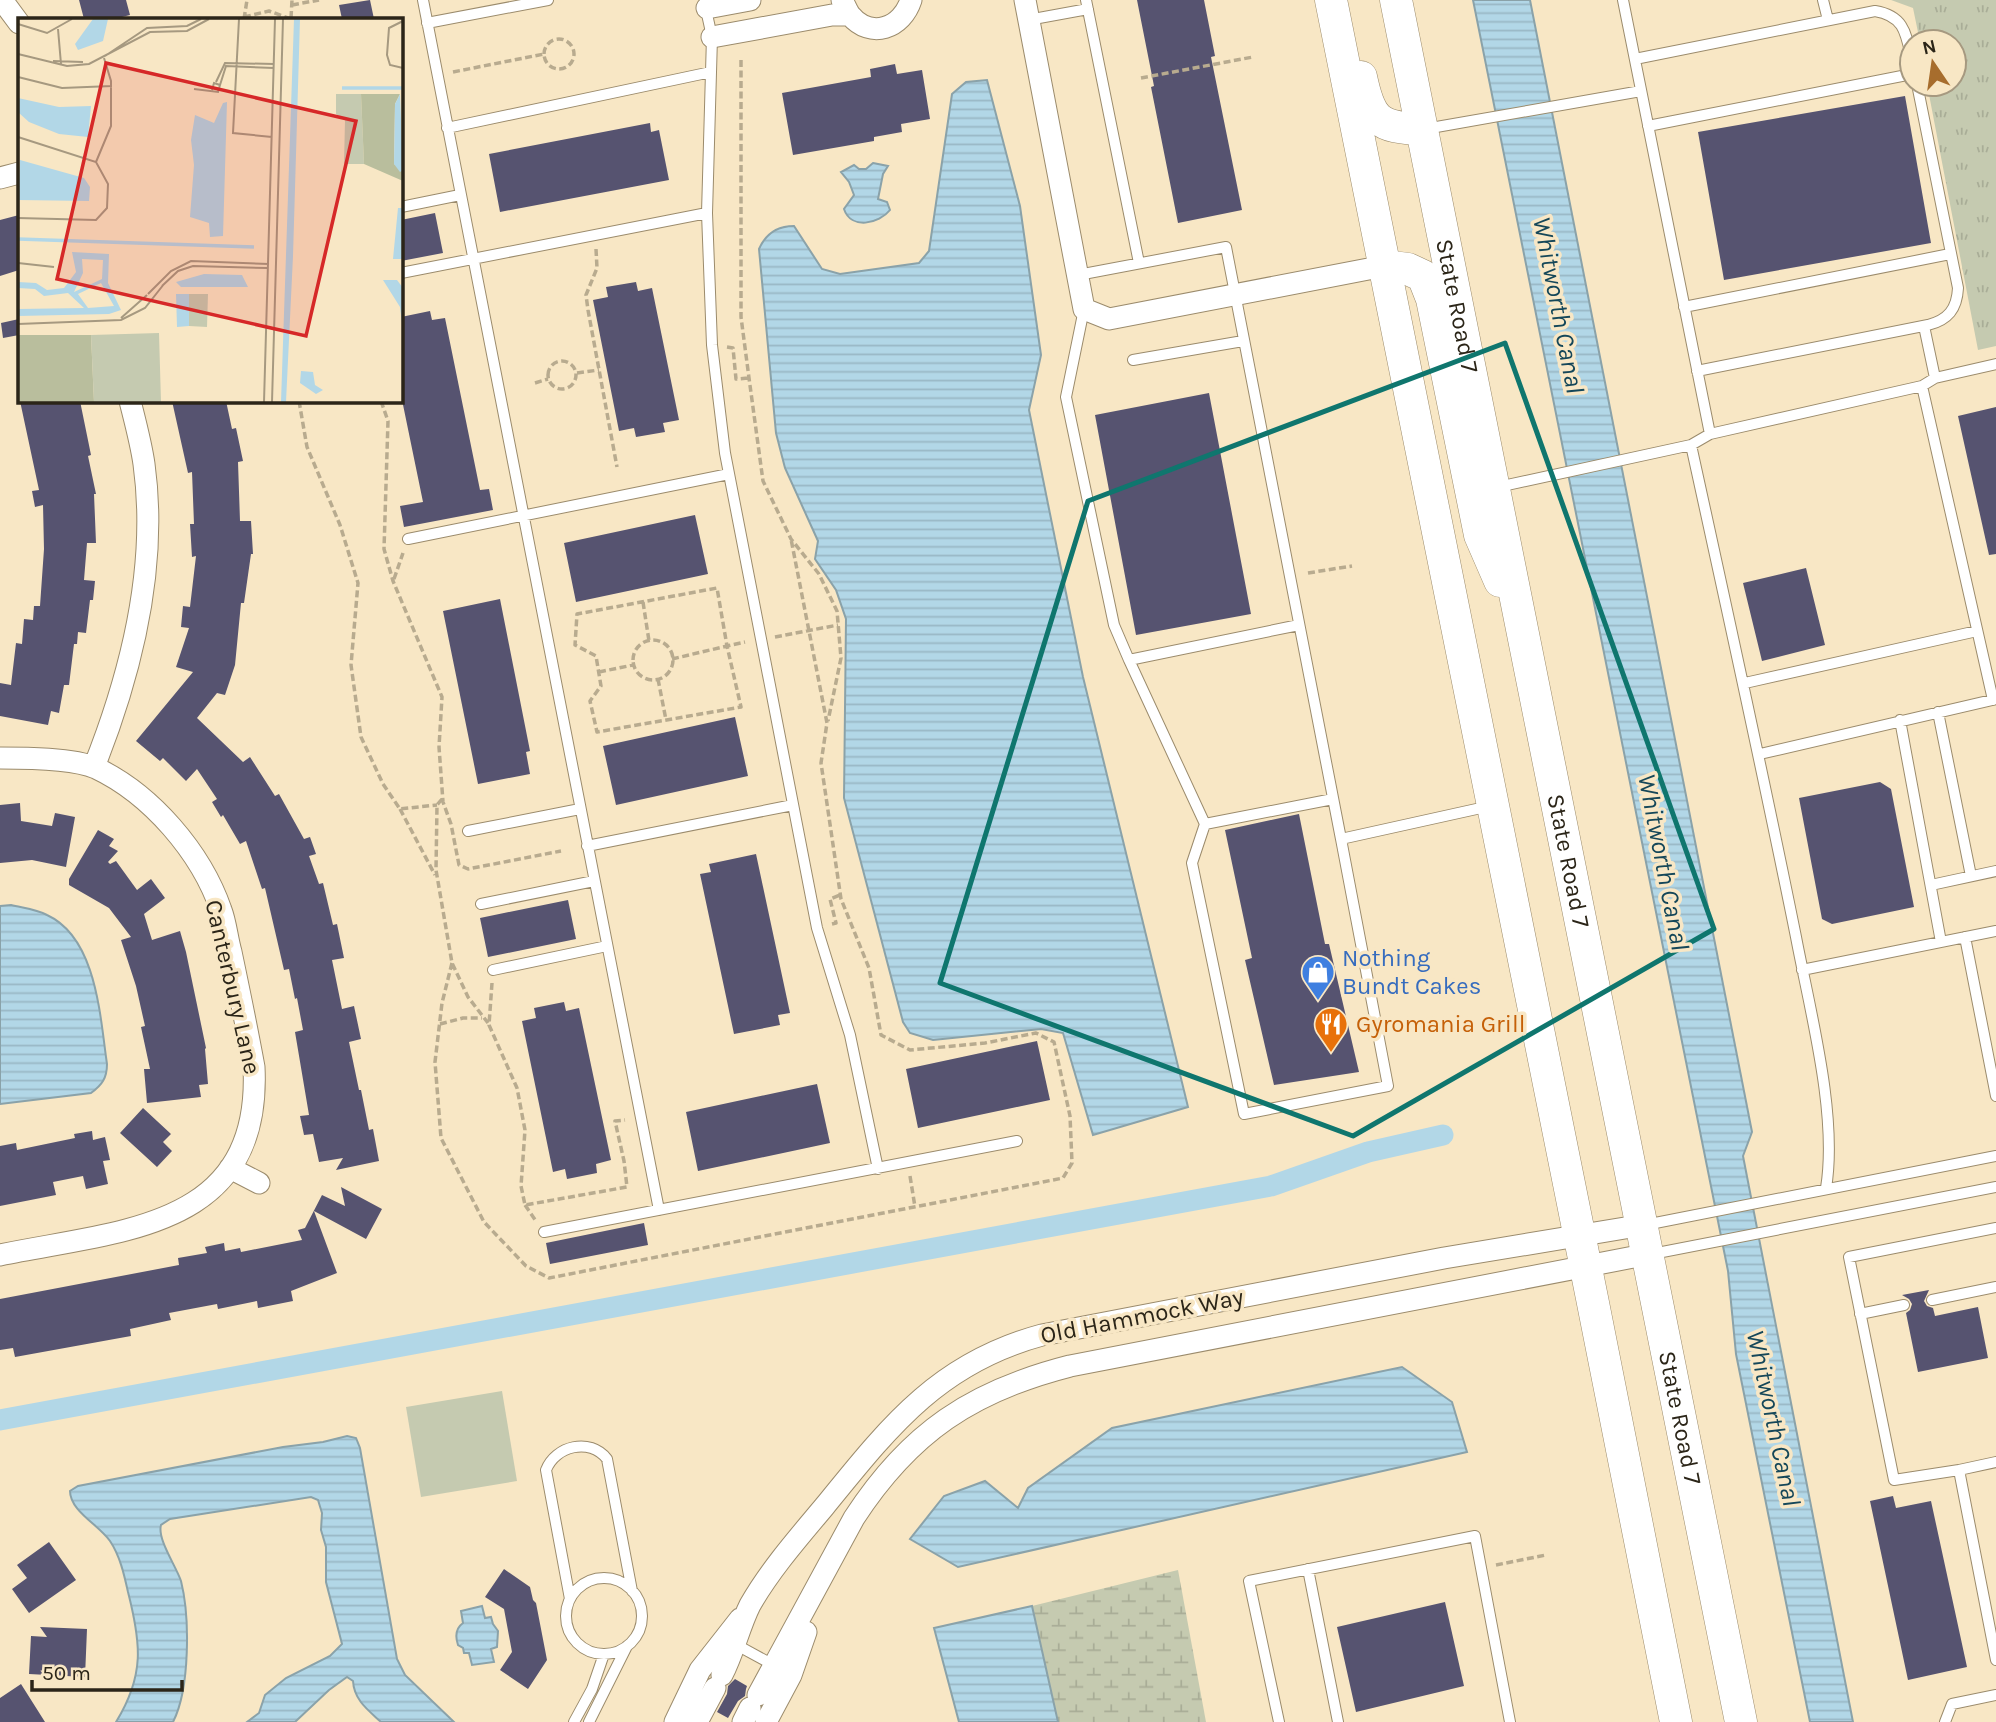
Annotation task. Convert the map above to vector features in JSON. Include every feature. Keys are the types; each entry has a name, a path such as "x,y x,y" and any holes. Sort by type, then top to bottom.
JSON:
{"main road":[{"path":"1333,0 1353,37 1367,103 1382,122 1394,128 1422,129"},
{"path":"1333,0 1676,1722"},
{"name":"State Road 7","path":"1396,0 1741,1722"},
{"path":"1384,266 1408,269 1423,276 1432,299 1480,535 1498,579 1519,608"}],"street":[{"path":"2,0 18,22"},
{"path":"704,4 750,0"},
{"path":"712,37 832,15 846,7 864,26 880,29 895,24 907,12 911,0"},
{"path":"1027,10 1084,309 1109,319 1384,266"},
{"path":"0,178 18,173"},
{"path":"0,758 57,761 94,767 113,719 128,669 145,567 147,516 144,464 130,402"},
{"name":"Canterbury Lane","path":"0,1255 144,1226 192,1205 213,1188 230,1168 243,1145 252,1120 256,1094 254,1068 221,910 191,852 171,827 148,804 94,767"},
{"path":"230,1168 260,1183"},
{"name":"Old Hammock Way","path":"697,1722 718,1681 730,1641 781,1559 894,1423 948,1377 993,1352 1042,1335 1444,1258 1580,1236 1646,1240"},
{"name":"Old Hammock Way","path":"754,1712 784,1670 825,1575 867,1497 905,1452 953,1414 984,1396 1014,1383 1070,1366 1586,1267 1646,1240"},
{"name":"Old Hammock Way","path":"675,1722 701,1670 730,1641"}],"lane":[{"path":"423,0 659,1210"},
{"path":"427,23 548,0"},
{"path":"1623,0 1710,434"},
{"path":"1823,0 1828,20"},
{"path":"704,4 712,37 707,213 712,345 729,474 817,928 850,1035 878,1169"},
{"path":"1027,10 1087,4 1139,264"},
{"path":"1635,59 1875,11 1885,13 1904,28"},
{"path":"447,128 711,72"},
{"path":"1648,126 1898,77"},
{"path":"1422,129 1641,91"},
{"path":"1697,371 1938,323 1954,309 1958,288 1920,98"},
{"path":"402,207 460,195"},
{"path":"402,273 707,213"},
{"path":"1078,275 1226,247 1388,1086 1244,1114 1192,863 1205,824 1114,625 1066,397 1084,309"},
{"path":"1684,307 1950,254"},
{"path":"1924,326 1935,378"},
{"path":"1133,360 1243,341"},
{"path":"1495,488 1691,445 1710,434 1922,386 1935,378 1996,364"},
{"path":"1760,754 1994,699 1922,386"},
{"path":"1691,445 1760,754 1820,1066 1829,1139 1826,1188"},
{"path":"408,539 729,474"},
{"path":"1129,660 1299,625"},
{"path":"1745,683 1977,631"},
{"path":"1938,712 1971,876"},
{"path":"1900,720 1941,942"},
{"path":"1205,824 1333,799"},
{"path":"587,846 793,805"},
{"path":"1341,839 1493,805"},
{"path":"468,831 580,809"},
{"path":"1931,885 1996,871"},
{"path":"481,904 594,881"},
{"path":"1802,970 1996,931"},
{"path":"1965,937 1996,1096"},
{"path":"493,970 607,946"},
{"path":"544,1232 1017,1141"},
{"path":"1646,1240 1715,1211 1996,1156"},
{"path":"1646,1240 1718,1241 1996,1186"},
{"path":"1996,1228 1849,1257 1894,1480 1996,1462"},
{"path":"1931,1300 1996,1286"},
{"path":"1860,1314 1904,1305"},
{"path":"570,1599 546,1470 549,1462 561,1451 584,1446 601,1452 607,1459 632,1591 641,1607 641,1624 634,1640 620,1650 604,1654 587,1650 574,1640 566,1624 566,1607 574,1592 587,1581 604,1578 620,1581 632,1591"},
{"path":"1959,1470 1996,1660"},
{"path":"1279,1722 1249,1581 1475,1536 1510,1722"},
{"path":"1308,1569 1338,1722"},
{"path":"730,1641 784,1670"},
{"path":"589,1722 629,1643"},
{"path":"574,1722 592,1689 604,1654"},
{"path":"1945,1722 1952,1704 1996,1695"}],"path":[{"path":"247,0 244,18 269,11 288,18"},
{"path":"292,3 319,0"},
{"path":"559,39 568,42 573,54 570,64 561,68 547,63 544,54 546,45 559,39"},
{"path":"437,75 544,54"},
{"path":"1141,78 1253,57"},
{"path":"741,60 741,317 764,481 791,539 827,723"},
{"path":"596,247 597,268 586,295 617,467"},
{"path":"726,347 733,348 736,379 749,378"},
{"path":"558,361 572,364 577,373 575,383 567,389 554,387 548,379 551,366 558,361"},
{"path":"577,373 599,370"},
{"path":"535,383 548,379"},
{"path":"299,402 307,447 340,525 358,583 351,666 361,737 383,784 400,809 438,880"},
{"path":"381,402 388,421 384,549 393,581 442,697 439,747 443,798 459,865 468,869 561,851"},
{"path":"393,581 408,539"},
{"path":"452,962 435,1062 441,1138 484,1222 526,1266 549,1278 1063,1178 1072,1163 1070,1115 1054,1042 1036,1032 985,1043 910,1050 881,1035 869,968 840,895 821,763 841,658 837,611 819,574 791,539"},
{"path":"1308,573 1352,566"},
{"path":"717,588 727,646 741,707 597,732 590,701 601,686 596,656 575,645 576,614 717,588"},
{"path":"643,602 649,641"},
{"path":"773,637 838,625"},
{"path":"649,641 656,641 667,647 672,659 669,672 658,679 640,676 633,665 638,647 649,641"},
{"path":"672,659 746,642"},
{"path":"598,672 633,665"},
{"path":"658,679 666,720"},
{"path":"443,798 437,805 438,880 452,962 468,997 489,1025 517,1088 525,1130 521,1186 525,1205 627,1187 615,1121 625,1120"},
{"path":"400,809 437,805"},
{"path":"831,924 836,923 830,899 840,895"},
{"path":"489,1025 493,970"},
{"path":"440,1024 463,1018 484,1018"},
{"path":"910,1176 915,1207"},
{"path":"1495,1565 1546,1555"}],"highlighted area":[{"path":"1505,343 1714,929 1353,1136 940,983 1088,501"}],"green space":[{"path":"1891,0 1996,0 1996,346 1978,350 1930,98 1968,98 1968,28 1917,28 1913,8"},
{"path":"502,1391 517,1481 421,1497 406,1407"},
{"path":"1178,1570 1206,1722 1058,1722 1032,1606"}],"water":[{"name":"Whitworth Canal","path":"1473,0 1530,0 1752,1132 1743,1156 1853,1722 1810,1722 1736,1354 1728,1271"},
{"path":"987,80 1020,206 1041,355 1029,410 1083,677 1188,1107 1093,1135 1063,1033 1041,1029 933,1040 910,1033 903,1022 844,798 846,619 836,590 815,559 818,541 785,468 776,433 759,249 762,243 782,227 794,226 822,269 840,274 919,263 929,251 952,94 966,82"},
{"path":"873,163 888,166 883,174 878,199 887,202 890,210 879,219 859,222 848,216 844,209 854,195 841,172 854,165 859,169 866,169"},
{"path":"11,905 43,913 64,926 86,960 98,1002 107,1064 103,1081 91,1093 0,1104 0,906"},
{"path":"1402,1367 1452,1402 1467,1452 958,1567 910,1539 944,1496 985,1481 1018,1508 1028,1488 1112,1428"},
{"path":"347,1436 356,1438 360,1448 397,1659 405,1675 454,1722 381,1722 363,1704 356,1694 353,1681 347,1677 295,1722 247,1722 259,1713 265,1695 286,1678 330,1656 342,1644 326,1582 322,1513 318,1500 311,1497 170,1519 161,1525 162,1538 181,1581 184,1596 187,1653 183,1691 173,1722 116,1722 136,1674 136,1627 121,1565 113,1547 105,1535 75,1505 70,1491 78,1486"},
{"path":"482,1606 485,1618 491,1617 498,1631 497,1647 491,1649 494,1662 472,1665 469,1653 464,1653 463,1648 458,1645 457,1632 463,1623 461,1611"},
{"path":"1032,1606 1058,1722 959,1722 934,1628"}],"building":[{"path":"79,0 126,0 130,15 118,18 84,18"},
{"path":"370,0 374,18 342,18 339,5"},
{"path":"1137,0 1204,0 1215,56 1211,57 1242,210 1178,223"},
{"path":"895,64 897,74 922,70 930,119 901,124 902,132 874,137 874,141 793,155 782,93 871,77 870,69"},
{"path":"1905,98 1931,243 1724,280 1698,132"},
{"path":"650,123 651,132 659,130 669,180 500,212 489,154"},
{"path":"435,213 443,253 402,261 402,220"},
{"path":"18,215 18,270 0,276 0,220"},
{"path":"636,282 638,291 652,288 679,420 663,423 665,432 636,437 634,428 619,431 593,300 608,297 606,287"},
{"path":"430,311 432,320 445,318 480,490 489,489 493,510 404,527 400,506 423,502 402,400 402,317"},
{"path":"18,319 18,335 3,338 1,323"},
{"path":"1209,393 1251,614 1136,635 1095,415"},
{"path":"20,402 80,402 96,494 96,543 87,543 84,580 95,581 86,633 78,632 69,685 64,685 59,713 51,711 48,725 0,716 0,683 11,685 16,643 22,644 24,619 33,620 34,606 40,606 44,549 43,505 35,507 32,491 39,490"},
{"path":"172,402 226,402 232,429 236,428 243,461 238,462 240,521 251,521 253,554 244,603 241,603 235,665 225,695 217,693 197,718 243,762 250,757 275,796 279,794 304,839 310,837 316,854 309,856 319,884 323,883 333,925 337,924 344,958 332,960 342,1009 354,1006 361,1039 349,1042 369,1130 373,1129 379,1161 336,1170 343,1158 319,1162 313,1134 304,1135 300,1116 309,1115 295,1032 303,1030 297,998 295,999 289,969 284,970 265,888 262,889 246,841 240,844 223,815 221,817 212,802 217,799 197,769 186,781 163,758 160,761 136,741 193,672 176,667 189,628 181,627 183,606 190,607 196,556 192,557 190,524 194,524 192,472 188,473"},
{"path":"1996,407 1996,554 1989,555 1958,416"},
{"path":"695,515 708,574 576,602 564,543"},
{"path":"1806,568 1825,645 1762,661 1743,583"},
{"path":"500,599 530,751 526,752 530,774 478,784 443,611"},
{"path":"735,717 748,776 616,805 603,746"},
{"path":"1880,782 1891,789 1914,907 1832,924 1822,919 1799,798"},
{"path":"20,803 21,821 52,826 55,813 75,817 66,867 32,860 0,863 0,805"},
{"path":"1299,814 1325,944 1329,944 1359,1072 1274,1085 1245,960 1252,958 1225,830"},
{"path":"98,830 114,839 109,846 118,851 108,862 110,864 116,861 137,890 151,879 165,898 144,914 152,940 180,931 206,1048 208,1084 199,1085 201,1097 147,1103 144,1069 150,1069 141,1027 145,1026 121,940 131,937 109,908 69,885 69,879"},
{"path":"756,854 790,1013 778,1015 780,1025 734,1034 700,874 711,872 709,864"},
{"path":"568,900 576,939 488,957 480,918"},
{"path":"564,1002 566,1011 579,1008 611,1160 596,1164 597,1173 567,1179 565,1169 553,1172 522,1021 536,1018 534,1008"},
{"path":"1037,1041 1050,1100 918,1128 906,1069"},
{"path":"817,1084 830,1143 698,1171 686,1112"},
{"path":"143,1108 171,1134 163,1142 172,1151 157,1167 120,1133"},
{"path":"92,1131 93,1140 105,1137 110,1160 103,1161 108,1184 86,1189 83,1176 53,1182 56,1195 0,1206 0,1146 16,1143 17,1150 75,1138 74,1134"},
{"path":"341,1187 382,1209 366,1239 314,1211 337,1273 291,1291 293,1301 258,1308 257,1301 218,1309 217,1304 169,1313 171,1320 130,1329 131,1336 15,1357 13,1348 0,1350 0,1299 179,1265 178,1258 207,1253 205,1247 224,1243 225,1251 240,1248 241,1252 302,1240 298,1230 305,1228 322,1195 345,1206"},
{"path":"644,1223 648,1245 550,1264 546,1243"},
{"path":"1929,1290 1924,1301 1927,1306 1933,1308 1935,1316 1978,1307 1988,1358 1918,1372 1906,1313 1912,1304 1902,1295"},
{"path":"1893,1496 1896,1508 1931,1501 1967,1667 1908,1680 1870,1501"},
{"path":"49,1542 76,1580 29,1613 12,1589 27,1578 17,1565"},
{"path":"504,1569 530,1587 536,1603 547,1660 528,1689 500,1670 512,1652 504,1609 485,1597"},
{"path":"1445,1602 1464,1686 1356,1712 1337,1627"},
{"path":"40,1627 87,1629 85,1677 29,1674 31,1636 47,1637"},
{"path":"735,1679 747,1686 745,1696 738,1701 728,1718 717,1712 727,1694 728,1686"},
{"path":"21,1684 45,1722 0,1722 0,1698"}],"waterway":[{"path":"0,1420 1271,1186 1368,1152 1443,1135"}],"place":[{"name":"Nothing Bundt Cakes","path":"1318,1002"},
{"name":"Gyromania Grill","path":"1331,1054"}]}
